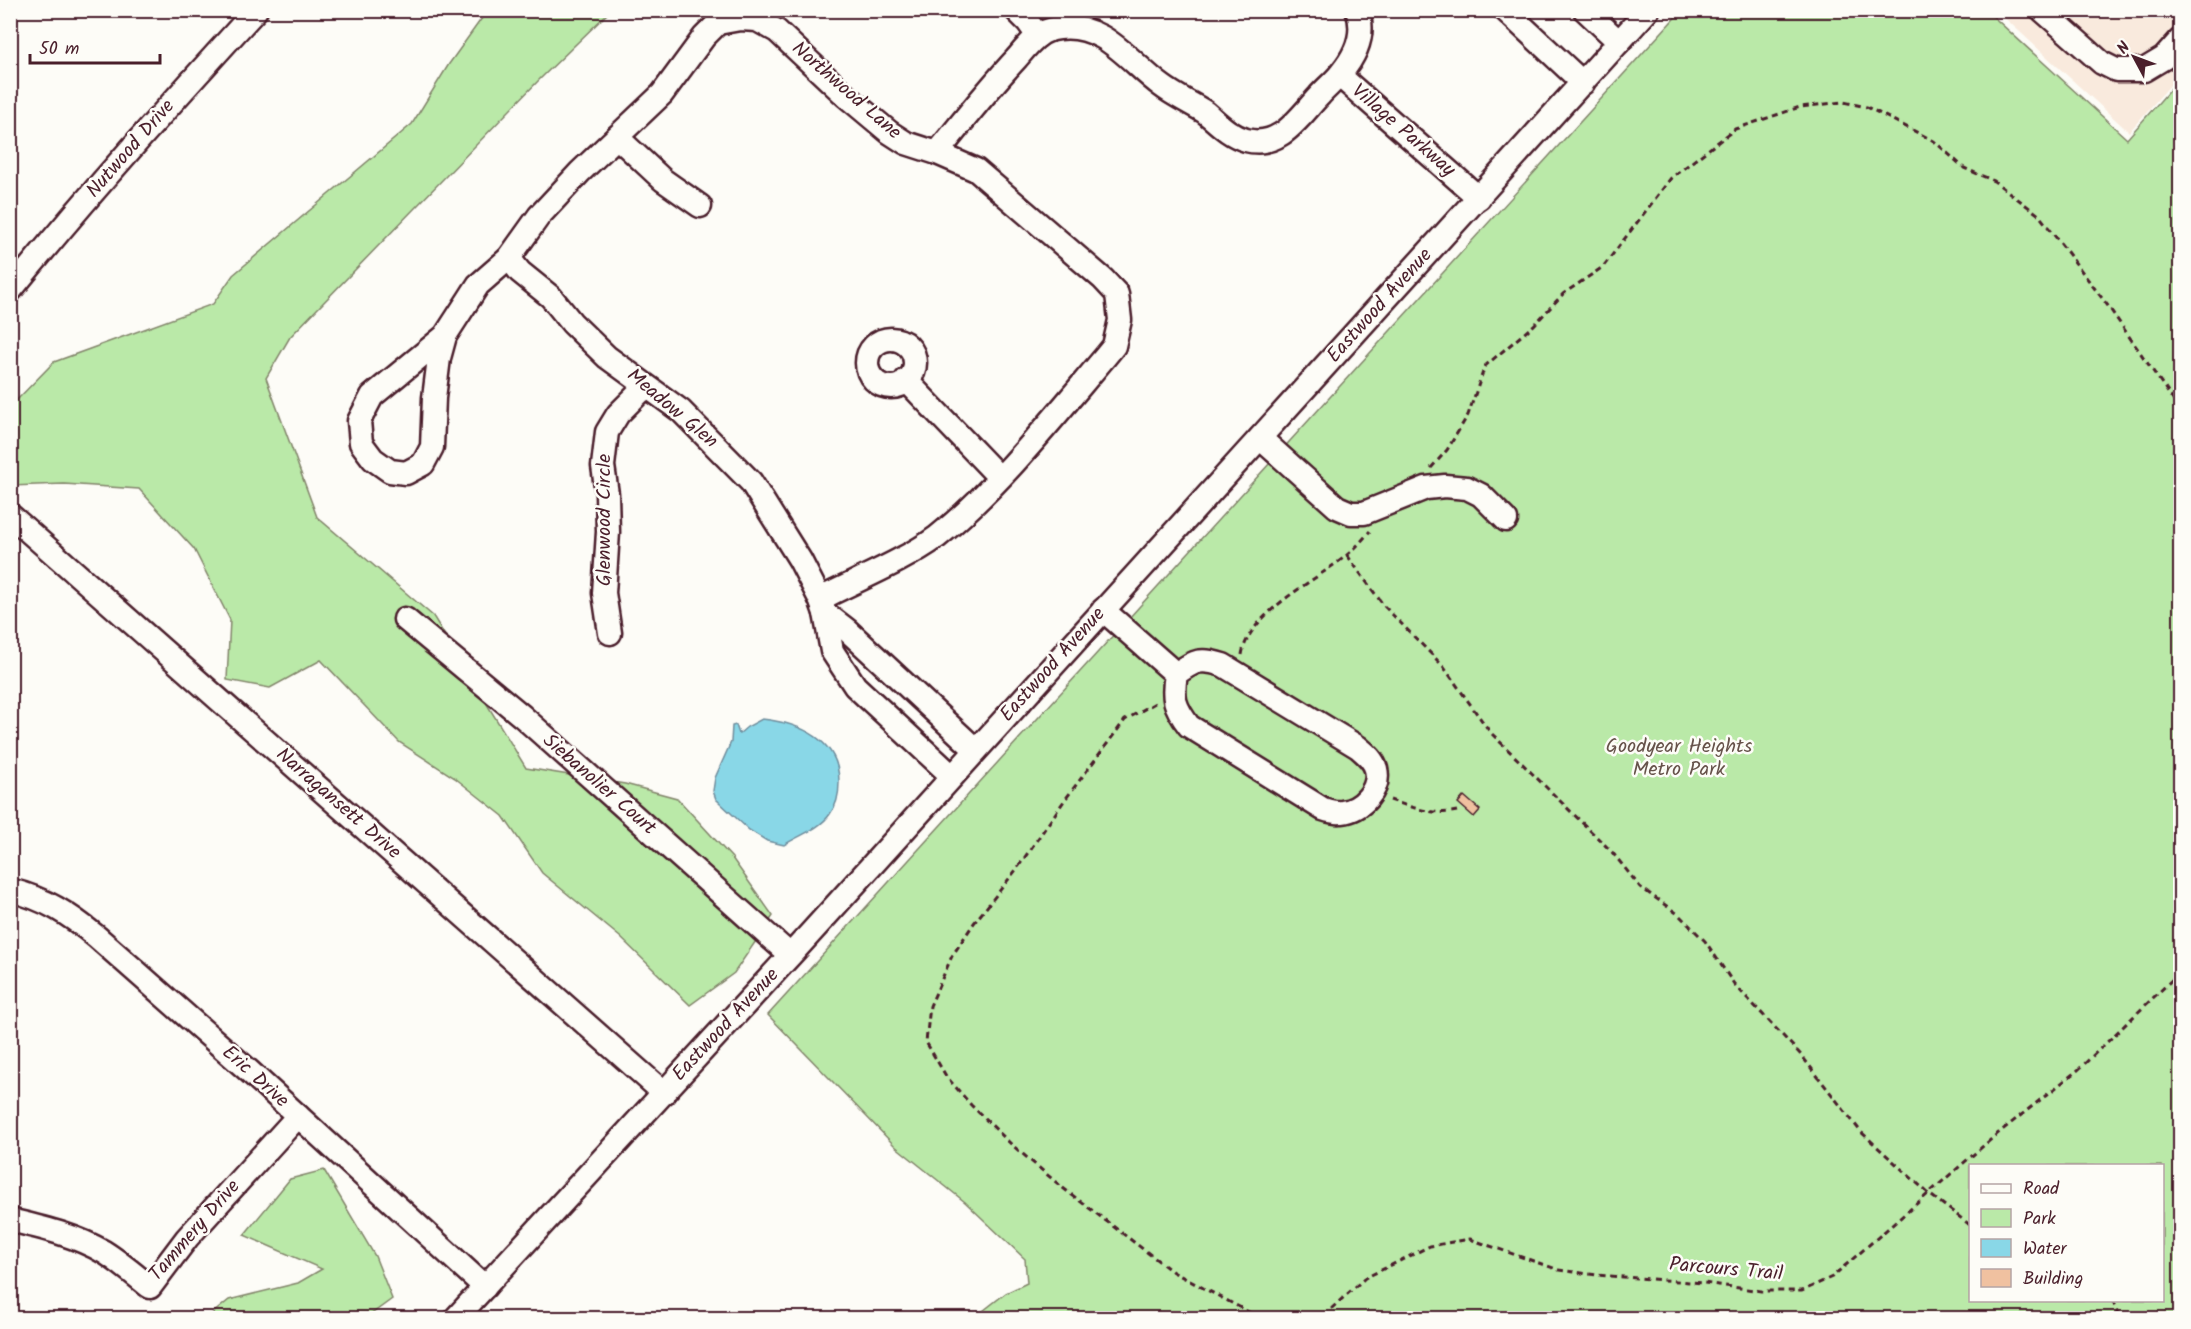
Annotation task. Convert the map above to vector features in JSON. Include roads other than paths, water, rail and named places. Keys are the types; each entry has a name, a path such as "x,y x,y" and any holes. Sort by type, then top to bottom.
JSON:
{"street":[{"name":"Nutwood Drive","path":"10,291 155,121 256,10"},
{"path":"1016,10 1038,36"},
{"path":"1340,75 1354,55 1360,38 1361,27 1357,10"},
{"path":"1504,10 1583,82"},
{"path":"1585,10 1619,42"},
{"name":"Eastwood Avenue","path":"456,1318 790,955 1648,10"},
{"path":"2042,10 2102,63 2116,70 2144,70 2164,58 2181,40"},
{"name":"Northwood Lane","path":"445,336 372,396 359,421 361,443 373,459 390,471 406,473 423,464 432,447 434,398 439,358 445,336 478,285 509,258 539,216 580,172 662,94 718,23 740,19 757,21 777,31 846,96 889,132 906,143 937,153 976,170 1095,271 1117,294 1120,320 1114,346 999,477 936,537 823,606"},
{"name":"Village Parkway","path":"937,153 1002,74 1038,36 1046,31 1069,27 1095,32 1105,37 1167,90 1203,111 1228,132 1245,140 1273,139 1282,135 1340,75 1479,198"},
{"path":"618,137 663,180 700,206"},
{"name":"Meadow Glen","path":"509,258 520,272 551,297 572,323 607,357 681,411 751,482 800,560 823,606 832,651 855,686 952,776"},
{"path":"906,380 999,477"},
{"name":"Glenwood Circle","path":"610,633 604,593 608,532 607,494 603,466 607,432 618,414 646,386"},
{"path":"1260,438 1337,507 1351,513 1364,513 1426,488 1444,486 1467,488 1481,495 1506,520"},
{"name":"Narragansett Drive","path":"10,515 664,1093"},
{"name":"Meadow Glen","path":"823,606 976,750"},
{"path":"1103,609 1175,683 1177,710 1189,726 1323,809 1340,813 1355,809 1374,787 1376,770 1369,756 1358,747 1223,665 1207,660 1192,662 1175,683"},
{"name":"Siebanolier Court","path":"405,619 522,716 790,955"},
{"path":"872,702 897,676"},
{"path":"904,731 928,705"},
{"name":"Eric Drive","path":"10,890 40,898 76,919 298,1116 485,1287"},
{"name":"Tammery Drive","path":"10,1220 53,1230 81,1240 105,1253 150,1287 187,1238 298,1116"}],"water":[{"path":"762,719 790,725 815,736 833,755 838,768 838,795 830,814 815,828 784,845 767,841 749,830 716,799 713,791 715,778 731,742 732,726 736,725 739,734"}],"park label":[{"name":"Goodyear Heights Metro Park","path":"1679,758"}]}
